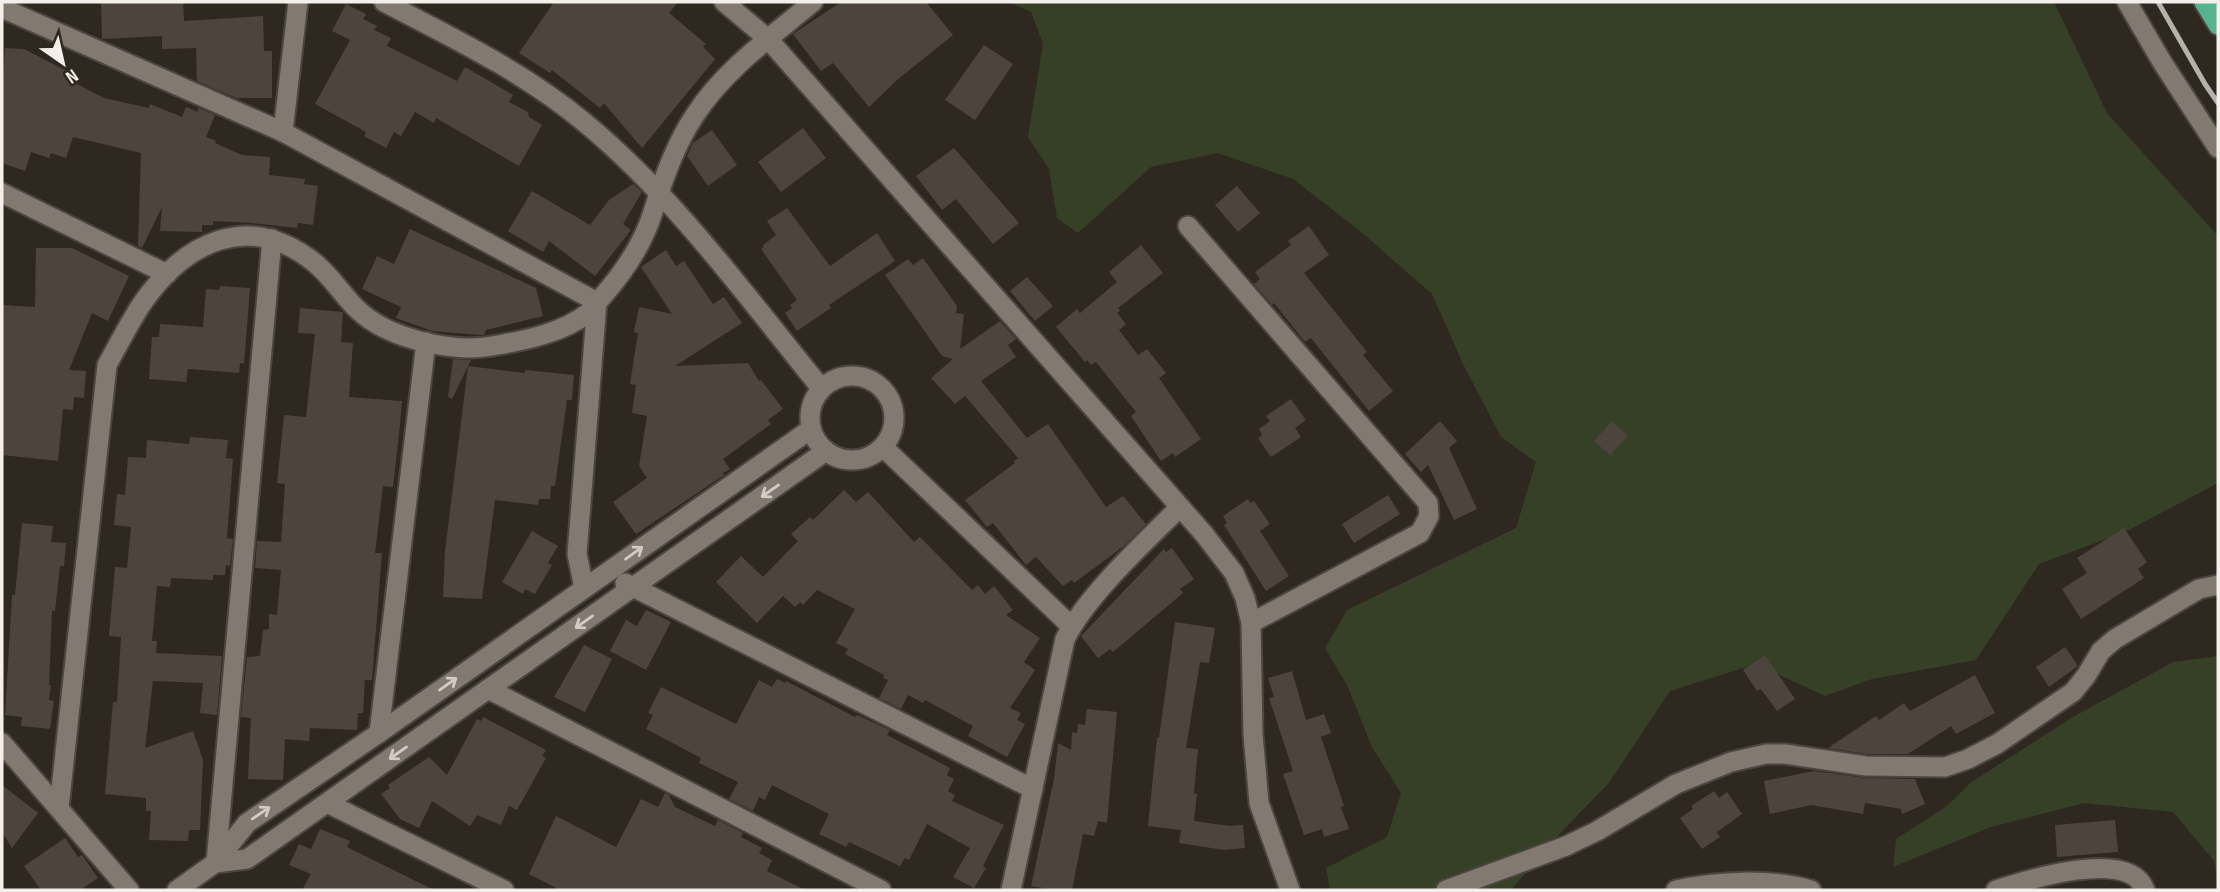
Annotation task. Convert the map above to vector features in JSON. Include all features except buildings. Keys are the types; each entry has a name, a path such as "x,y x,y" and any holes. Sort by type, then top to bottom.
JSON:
{"highway":[{"path":"2204,2 2218,25"}],"street":[{"path":"283,132 298,2"},
{"path":"384,2 522,77 584,122 659,190 821,388"},
{"path":"724,2 768,39 1234,573 1245,598 1251,623 1253,734 1259,803 1290,890"},
{"path":"59,808 107,365 142,305 167,274 178,263 220,240 241,235 272,239 291,246 317,265 360,312 393,333 426,342 494,346 524,340 568,324 588,313 623,273 644,235 659,190 693,117 712,91 738,63 813,2"},
{"path":"2127,2 2218,148"},
{"path":"2,8 283,132 597,303"},
{"path":"2,194 167,274"},
{"path":"1188,226 1427,503 1429,516 1420,533 1251,623"},
{"path":"215,863 272,239"},
{"path":"584,588 577,554 597,303"},
{"path":"379,733 426,342"},
{"path":"845,376 869,378 881,386 890,397 895,414 892,432 883,447 868,457 851,460 834,457 826,452 811,429 810,412 821,388 845,376"},
{"path":"177,890 215,863 247,823 811,429"},
{"path":"883,447 1071,626"},
{"path":"215,863 247,859 826,452"},
{"path":"1011,890 1065,639 1071,626 1116,573 1180,508"},
{"path":"606,573 1033,789"},
{"path":"1446,890 1566,846 1597,831 1676,784 1731,762 1766,754 1785,754 1866,766 1945,767 1968,759 1997,744 2073,692 2087,676 2101,651 2115,639 2199,589 2218,585"},
{"path":"488,689 881,890"},
{"path":"2,743 129,890"},
{"path":"327,803 503,890"},
{"path":"1996,890 2084,868 2132,874 2142,881 2145,890"},
{"path":"1676,890 1714,884 1761,883 1791,884 1811,890"}],"green space":[{"path":"1009,2 2054,2 2107,113 2218,236 2218,483 2125,532 2039,564 1976,660 1872,679 1825,696 1756,664 1670,691 1609,783 1563,830 1511,890 1330,890 1326,868 1387,837 1401,793 1372,747 1348,687 1325,648 1347,610 1516,528 1536,462 1501,437 1463,364 1432,294 1360,231 1293,179 1218,153 1151,167 1078,233 1057,218 1049,169 1028,137 1043,44 1031,12"},
{"path":"2218,656 2218,885 2214,861 2173,812 2084,803 1991,827 1893,867 1896,839 1947,806 1970,783 2073,717 2173,662"}],"railway":[{"path":"2158,2 2218,103"}]}
